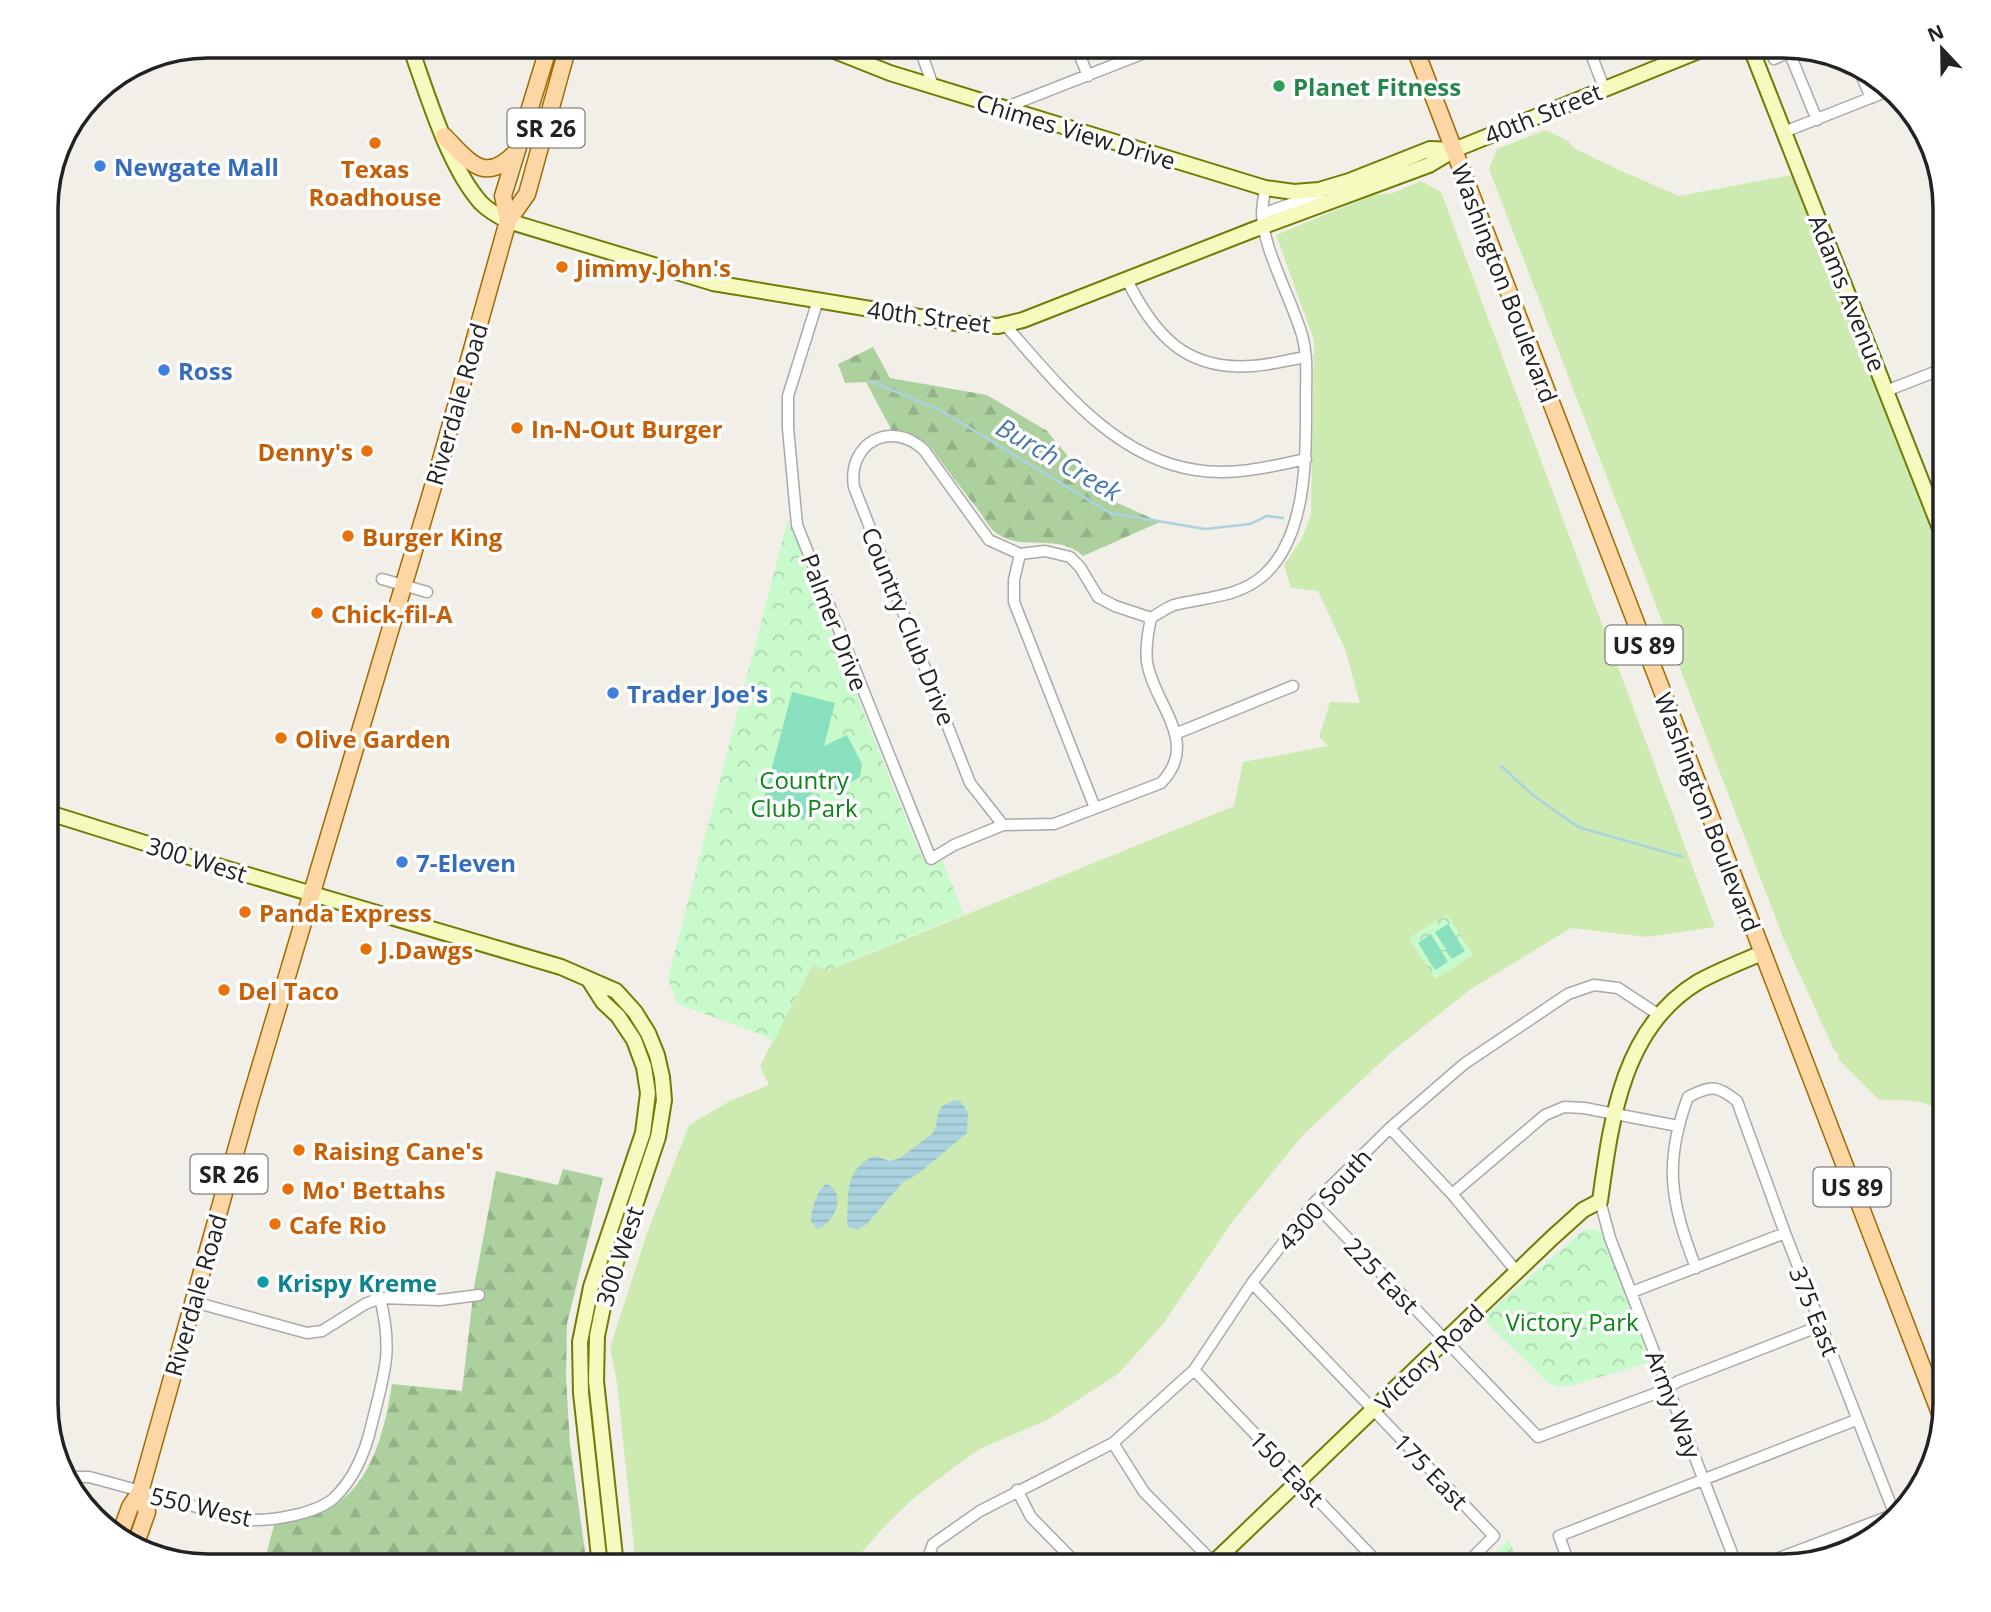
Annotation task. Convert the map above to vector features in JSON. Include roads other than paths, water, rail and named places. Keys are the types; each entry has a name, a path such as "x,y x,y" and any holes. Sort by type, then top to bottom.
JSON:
{"main road":[{"name":"40th Street","path":"415,58 444,136 463,176 480,201 495,214 506,229 713,283 966,324 1005,325 1127,280 1263,220 1429,165 1454,150 1681,58"},
{"name":"Riverdale Road","path":"506,229 503,196 545,58"},
{"name":"Riverdale Road","path":"404,578 440,463 506,229 527,194 565,58"},
{"name":"Chimes View Drive","path":"854,58 876,68 1265,188 1302,192 1335,186"},
{"name":"Washington Boulevard","path":"1419,58 1762,953 1933,1389"},
{"name":"Adams Avenue","path":"1755,58 1933,510"},
{"path":"444,136 473,164 486,169 500,167 517,151"},
{"name":"40th Street","path":"1335,186 1430,149 1454,150"},
{"name":"SR 26","path":"311,894 404,578"},
{"name":"300 West","path":"58,816 561,967 616,991 644,1026 657,1055 664,1093 660,1130 606,1292 597,1336 596,1381 615,1554"},
{"name":"Riverdale Road","path":"142,1485 311,894"},
{"path":"1600,1201 1610,1129 1630,1061 1644,1036 1659,1015 1698,982 1762,953"},
{"name":"300 West","path":"589,980 634,1040 644,1067 648,1093 645,1126 591,1287 580,1342 581,1393 599,1554"},
{"name":"Victory Road","path":"1224,1554 1517,1272 1583,1210 1600,1201"},
{"path":"138,1537 146,1512 142,1485"},
{"name":"SR 26","path":"122,1528 142,1485"}],"street":[{"path":"923,58 933,86"},
{"path":"1081,58 1088,76"},
{"path":"1003,108 1132,58"},
{"path":"1592,58 1604,89"},
{"path":"1797,59 1817,120"},
{"path":"1864,81 1871,98"},
{"path":"1784,132 1881,94"},
{"name":"40th Street","path":"1263,220 1335,186"},
{"path":"1003,825 1054,824 1160,783 1171,773 1178,750 1175,734 1147,663 1146,639 1151,618 1172,606 1219,598 1240,590 1262,576 1276,562 1297,519 1306,459 1306,357 1303,336 1263,220 1265,188"},
{"path":"1127,280 1142,310 1155,328 1174,345 1196,358 1225,365 1252,366 1306,357"},
{"name":"Palmer Drive","path":"818,300 788,396 788,428 797,524 931,859 954,845 1003,825"},
{"path":"1005,325 1099,425 1132,447 1167,463 1196,470 1252,471 1306,459"},
{"path":"1886,391 1933,373"},
{"name":"Country Club Drive","path":"1003,825 971,783 854,487 852,475 858,454 878,438 902,436 915,441 989,540 1020,554 1045,551 1070,557 1080,567 1098,597 1115,606 1151,618"},
{"path":"1020,554 1014,580 1014,602 1095,808"},
{"path":"382,579 404,578 427,592"},
{"path":"1175,734 1293,686"},
{"name":"4300 South","path":"929,1554 933,1544 980,1511 1113,1443 1194,1370 1252,1283 1314,1203 1390,1128 1464,1064 1568,994 1594,985 1618,988 1659,1015"},
{"name":"375 East","path":"1678,1126 1688,1097 1706,1088 1723,1090 1737,1101 1784,1233 1892,1507"},
{"path":"1452,1194 1545,1115 1564,1107 1584,1108 1678,1126 1672,1175 1674,1201 1696,1268"},
{"path":"1390,1128 1452,1194 1517,1272"},
{"name":"Army Way","path":"1600,1201 1610,1238 1732,1554"},
{"name":"225 East","path":"1314,1203 1538,1437 1668,1387"},
{"path":"1632,1292 1784,1233"},
{"name":"175 East","path":"1252,1283 1494,1536 1476,1554"},
{"path":"194,1302 307,1334 322,1331 365,1304 380,1298 440,1300 478,1295"},
{"name":"550 West","path":"76,1476 142,1485 246,1520 275,1519 308,1511 332,1500 351,1477 367,1443 387,1365 386,1324 380,1298"},
{"path":"1668,1387 1820,1326"},
{"name":"150 East","path":"1194,1370 1369,1554"},
{"path":"1566,1554 1559,1536 1856,1420"},
{"path":"1113,1443 1144,1492 1203,1554"},
{"path":"1017,1490 1031,1517 1067,1554"},
{"path":"1791,1554 1873,1524"}],"water":[{"path":"954,1100 960,1101 968,1112 967,1133 919,1173 902,1183 867,1224 859,1229 850,1228 847,1225 848,1194 852,1176 857,1168 874,1156 890,1161 900,1158 932,1134 941,1107"},
{"path":"826,1184 833,1188 838,1200 834,1215 817,1229 811,1221 812,1211 817,1196"}],"waterway":[{"name":"Burch Creek","path":"870,381 940,410 1110,513 1205,529 1250,524 1267,516 1283,518"},
{"name":"Burch Creek","path":"1501,766 1534,796 1578,827 1683,857"}],"place":[{"name":"Planet Fitness","path":"1279,86"},
{"name":"Texas Roadhouse","path":"375,143"},
{"name":"Newgate Mall","path":"100,166"},
{"name":"Jimmy John's","path":"562,267"},
{"name":"Ross","path":"164,370"},
{"name":"In-N-Out Burger","path":"517,428"},
{"name":"Denny's","path":"367,451"},
{"name":"Burger King","path":"348,536"},
{"name":"Chick-fil-A","path":"317,613"},
{"name":"Trader Joe's","path":"613,693"},
{"name":"Olive Garden","path":"281,738"},
{"name":"7-Eleven","path":"402,862"},
{"name":"Panda Express","path":"245,912"},
{"name":"J.Dawgs","path":"366,949"},
{"name":"Del Taco","path":"224,990"},
{"name":"Raising Cane's","path":"299,1150"},
{"name":"Mo' Bettahs","path":"288,1189"},
{"name":"Cafe Rio","path":"275,1224"},
{"name":"Krispy Kreme","path":"263,1282"}],"park label":[{"name":"Country Club Park","path":"804,793"},
{"name":"Victory Park","path":"1572,1321"}]}
